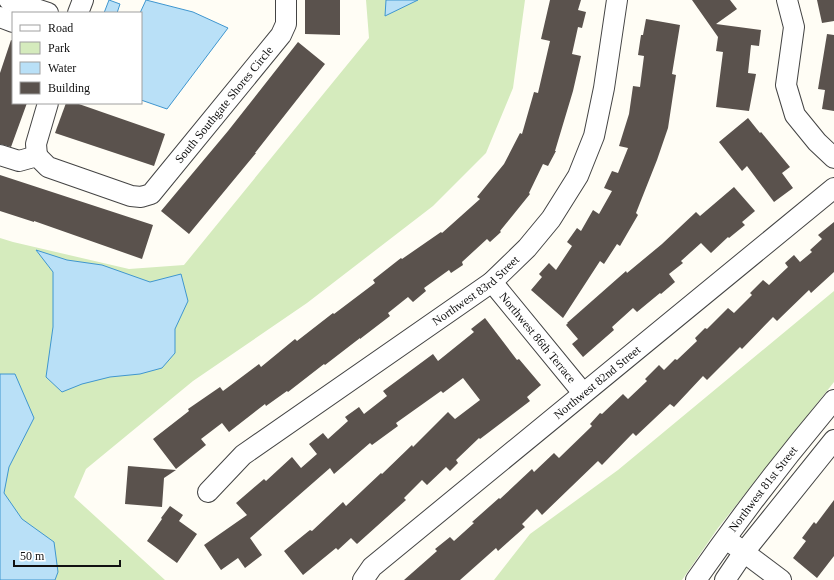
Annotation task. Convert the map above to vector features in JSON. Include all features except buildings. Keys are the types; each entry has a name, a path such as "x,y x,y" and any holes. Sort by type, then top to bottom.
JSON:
{"street":[{"path":"9,0 45,12"},
{"path":"78,12 83,0"},
{"name":"South Southgate Shores Circle","path":"37,156 48,168 131,196 142,197 151,194 280,35 286,24 286,0"},
{"name":"Northwest 83rd Street","path":"208,492 243,455 492,282 527,248 550,219 578,176 594,136 604,88 617,0"},
{"path":"787,0 794,27 786,85 795,115 817,142 834,158"},
{"path":"0,17 12,22"},
{"path":"0,155 19,161 37,156 36,144 48,104"},
{"name":"Northwest 82nd Street","path":"363,580 372,567 583,392 834,188"},
{"name":"Northwest 86th Terrace","path":"492,282 583,392"},
{"name":"Northwest 81st Street","path":"696,580 725,538 803,437 834,400"},
{"name":"Northwest 81st Street","path":"725,580 744,552 834,440"},
{"path":"725,538 781,580"}],"green space":[{"path":"366,0 525,0 513,88 486,153 433,206 307,303 193,381 86,469 74,497 165,580 0,580 0,238 129,269 184,265 369,38"},
{"path":"834,291 834,382 718,528 682,580 494,580 530,534 618,470"}],"water":[{"path":"109,0 120,4 117,12 104,12"},
{"path":"146,0 193,12 228,28 167,109 142,100 142,12 140,12"},
{"path":"386,0 418,0 385,16"},
{"path":"36,250 67,260 102,265 150,282 181,274 188,301 175,329 175,353 162,368 140,374 110,377 82,384 62,392 46,377 53,327 53,272"},
{"path":"0,374 15,374 34,418 9,467 4,493 22,519 54,542 58,572 55,580 0,580"}]}
